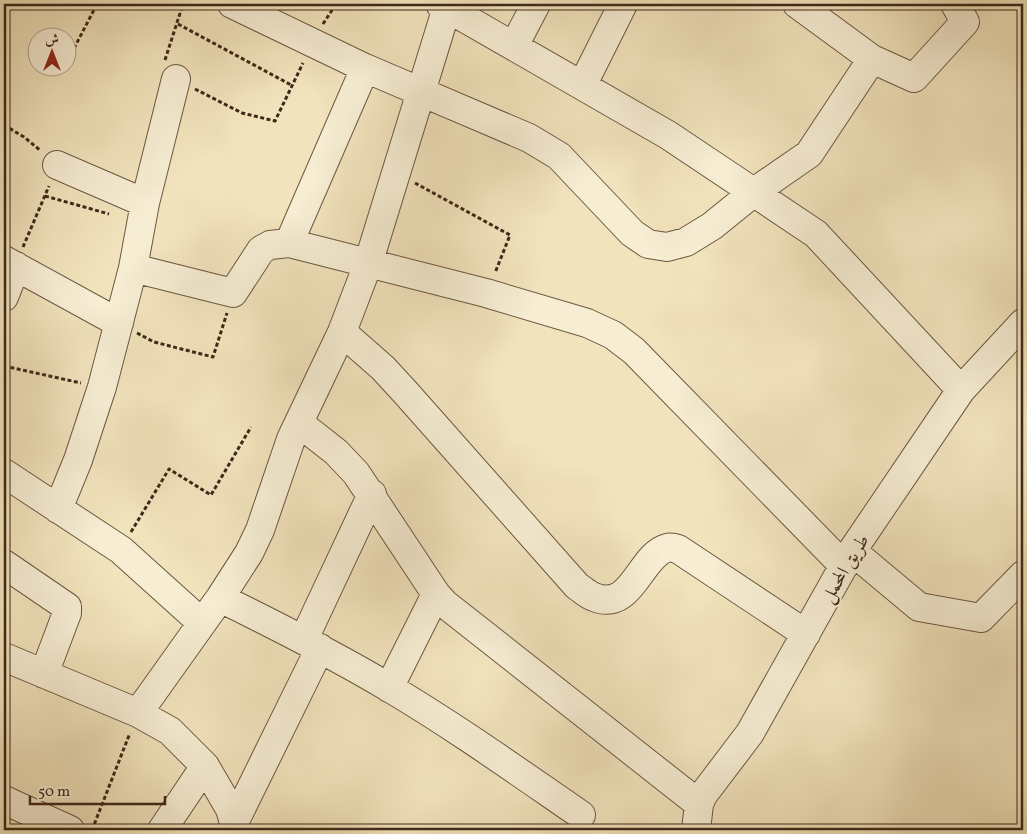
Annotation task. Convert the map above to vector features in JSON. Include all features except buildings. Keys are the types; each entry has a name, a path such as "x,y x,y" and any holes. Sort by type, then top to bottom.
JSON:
{"street":[{"path":"232,4 365,68 529,138 559,156 632,233 648,244 667,247 718,232 754,192 809,154 872,59"},
{"path":"514,46 536,4"},
{"path":"583,84 623,4"},
{"path":"797,4 872,59 914,78 965,22 955,4"},
{"path":"138,713 220,598 249,553 260,530 299,423 342,332 368,264 397,174 445,5 668,135 816,234 961,390"},
{"path":"289,243 365,68"},
{"path":"58,509 78,460 102,387 133,268 143,213 176,79"},
{"path":"57,165 143,213"},
{"path":"133,268 233,293 261,250 270,245 289,243 486,293 587,324 613,335 634,351 848,558 919,607 981,618 1023,576"},
{"path":"4,298 10,263 119,324"},
{"name":"طريق المحمل","path":"697,817 703,795 750,733 848,558 961,390 1023,323"},
{"path":"342,332 383,368 577,586 595,598 612,600 628,590 658,553 668,547 678,549 806,634"},
{"path":"299,423 336,452 372,494 436,594 445,604 697,817"},
{"path":"4,473 120,550 202,623"},
{"path":"236,826 372,494"},
{"path":"4,564 67,607 67,613 44,674"},
{"path":"389,688 436,594"},
{"path":"220,598 312,644 389,688 477,743 581,815"},
{"path":"4,657 138,713 170,731 205,766 236,826"},
{"path":"162,830 205,766"},
{"path":"4,800 70,830"}],"path":[{"path":"4,6 7,8 10,4"},
{"path":"78,41 97,4"},
{"path":"178,24 293,86 275,121 242,113 176,79 164,69 164,63 183,4"},
{"path":"4,133 5,126 24,137 57,165"},
{"path":"397,174 510,235 486,293"},
{"path":"10,263 45,196 143,213"},
{"path":"119,324 154,342 213,357 233,293"},
{"path":"4,366 102,387"},
{"path":"120,550 169,468 211,496 251,427"},
{"path":"92,830 138,713"}]}
